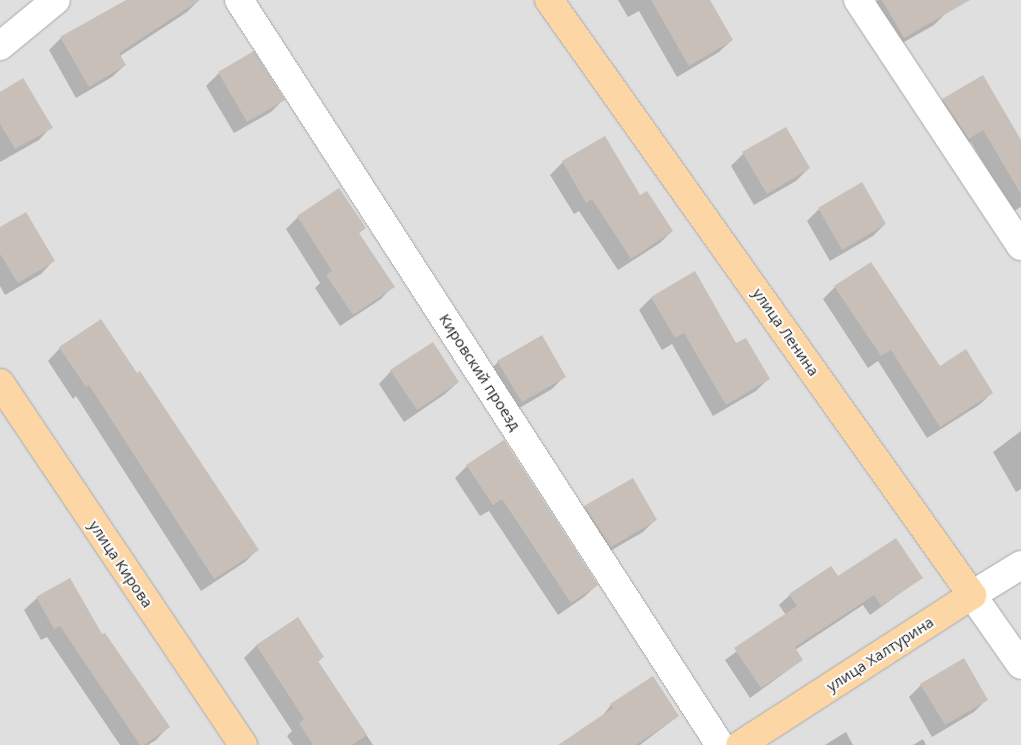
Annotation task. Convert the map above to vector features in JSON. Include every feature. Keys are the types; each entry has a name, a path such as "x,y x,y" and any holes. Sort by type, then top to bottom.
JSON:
{"main road":[{"name":"улица Ленина","path":"549,0 972,595"},
{"name":"улица Кирова","path":"0,383 243,745"},
{"name":"улица Халтурина","path":"740,745 972,595"}],"street":[{"path":"0,46 56,0"},
{"name":"Кировский проезд","path":"239,0 720,745"},
{"path":"858,0 1021,246"},
{"name":"улица Халтурина","path":"972,595 1021,565"},
{"name":"улица Ленина","path":"972,595 1021,665"}],"shaded area":[{"path":"0,0 1021,0 1021,745 0,745"}],"building":[{"path":"126,0 200,0 119,53 126,65 89,87 60,37"},
{"path":"651,0 710,0 733,40 689,66"},
{"path":"882,0 970,0 904,38"},
{"path":"254,51 285,100 247,122 218,72"},
{"path":"983,75 1021,140 1021,194 983,130 969,139 942,99"},
{"path":"23,78 53,128 15,149 0,124 0,92"},
{"path":"786,127 810,168 767,194 742,152"},
{"path":"605,136 640,195 647,191 673,231 631,259 592,199 586,203 562,161"},
{"path":"862,182 886,224 842,250 818,208"},
{"path":"339,188 366,228 359,233 395,287 353,315 326,275 332,271 297,216"},
{"path":"26,212 55,261 18,283 0,254 0,227"},
{"path":"871,262 940,366 966,349 993,393 940,427 891,350 881,356 834,286"},
{"path":"695,271 736,343 746,338 770,379 726,405 684,333 675,338 651,297"},
{"path":"101,319 137,373 140,371 259,550 214,579 89,385 86,387 59,347"},
{"path":"542,335 566,377 522,402 497,361"},
{"path":"433,342 459,382 417,410 390,370"},
{"path":"504,440 598,585 571,603 502,499 493,505 466,465"},
{"path":"633,478 657,520 611,547 584,506"},
{"path":"896,538 923,578 881,606 874,595 795,647 803,660 761,688 734,648 797,606 789,594 831,566 838,576"},
{"path":"70,578 102,634 105,633 170,727 144,745 140,745 60,626 54,629 36,597"},
{"path":"298,617 324,657 318,661 367,735 352,745 313,745 299,723 304,719 256,645"},
{"path":"964,658 988,700 945,725 920,684"},
{"path":"653,676 679,716 636,745 558,745 613,708 610,704"}]}
